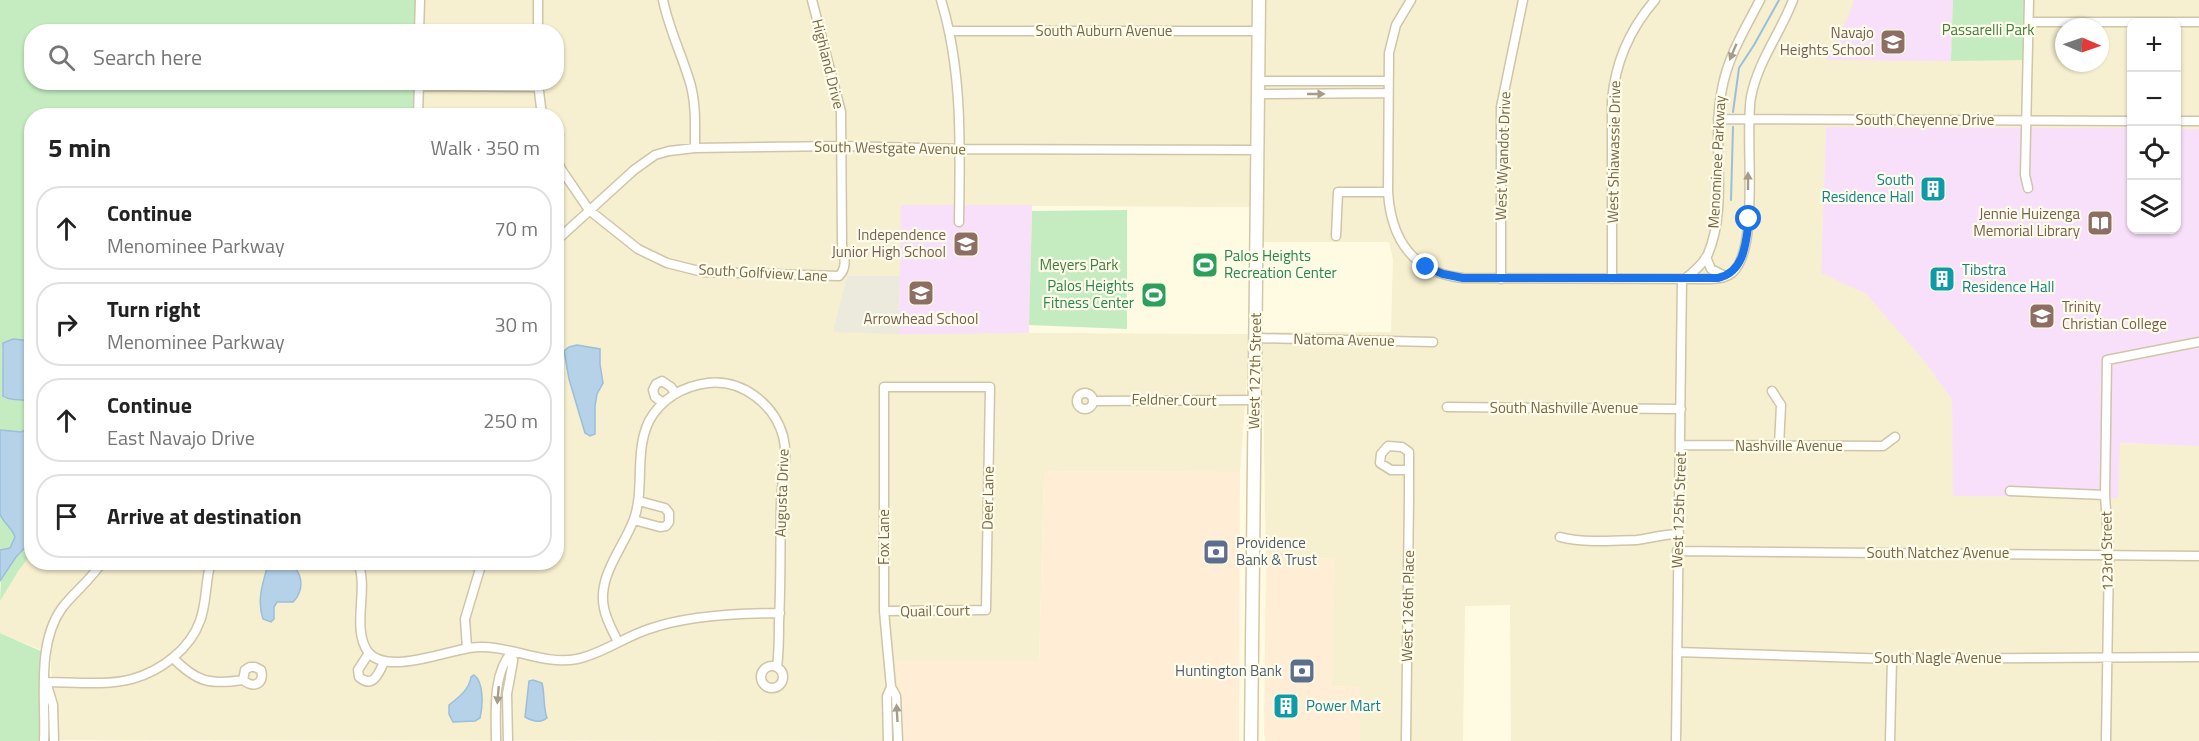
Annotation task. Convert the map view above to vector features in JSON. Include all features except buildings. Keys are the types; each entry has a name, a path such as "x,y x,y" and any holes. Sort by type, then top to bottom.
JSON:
{"main road":[{"name":"West 127th Street","path":"1251,741 1259,0"}],"street":[{"path":"419,24 420,0"},
{"path":"538,0 538,24"},
{"path":"663,0 691,86 695,111 695,148"},
{"name":"Highland Drive","path":"812,0 841,112 844,272"},
{"path":"941,0 949,31 959,100 959,222"},
{"name":"West Wyandot Drive","path":"1501,279 1502,107 1505,81 1523,0"},
{"name":"West Shiawassie Drive","path":"1612,279 1614,81 1622,51 1643,14 1655,0"},
{"name":"Menominee Parkway","path":"1684,278 1701,265 1706,257 1717,223 1718,119 1722,87 1739,38 1760,0"},
{"name":"Menominee Parkway","path":"1726,276 1733,272 1739,263 1746,246 1749,219 1748,120 1755,78 1793,0"},
{"path":"2028,188 2025,175 2029,0"},
{"path":"1408,1 1393,35 1389,53 1388,192 1394,229 1404,247 1420,264 1433,271 1454,277 1501,279 1710,279 1726,276"},
{"path":"2029,21 2199,22"},
{"name":"South Auburn Avenue","path":"949,31 1258,31"},
{"path":"1258,87 1388,81"},
{"path":"1258,87 1388,93"},
{"path":"418,108 419,90"},
{"path":"539,90 541,108"},
{"name":"South Cheyenne Drive","path":"1718,119 2127,121"},
{"path":"2181,121 2199,122"},
{"name":"South Westgate Avenue","path":"564,233 634,170 655,155 669,151 695,148 842,146 960,149 1257,150"},
{"name":"South Golfview Lane","path":"564,173 589,210 638,249 667,263 703,272 839,276 844,272"},
{"path":"1336,236 1338,192 1388,192"},
{"path":"1706,257 1711,269 1726,276"},
{"name":"West 125th Street","path":"1676,741 1677,550 1684,278"},
{"name":"Natoma Avenue","path":"1255,338 1433,342"},
{"name":"123rd Street","path":"2106,741 2109,554 2105,495 2108,360 2199,342"},
{"path":"663,404 655,397 653,390 656,384 662,381 667,383 675,393"},
{"name":"Augusta Drive","path":"618,642 603,606 603,593 605,581 634,520 639,501 639,466 644,433 650,419 675,393 688,387 709,383 735,386 752,394 764,404 779,424 783,435 786,457 781,502 777,667"},
{"name":"Fox Lane","path":"898,741 896,696 891,687 884,612 884,387 990,387"},
{"name":"Deer Lane","path":"986,610 990,387"},
{"path":"1772,391 1781,405 1779,446"},
{"name":"Feldner Court","path":"1093,401 1254,400"},
{"name":"South Nashville Avenue","path":"1448,407 1681,409"},
{"name":"Nashville Avenue","path":"1681,445 1883,446 1895,437"},
{"name":"West 126th Place","path":"1406,741 1409,470"},
{"path":"2010,491 2105,495"},
{"path":"634,520 660,527 666,526 669,522 669,513 665,508 639,501"},
{"path":"1560,537 1571,540 1637,540 1664,534 1679,534"},
{"name":"South Natchez Avenue","path":"1677,550 2199,556"},
{"path":"44,741 46,654 51,631 62,609 96,570"},
{"path":"45,682 111,682 132,679 154,670 173,658 190,639 199,624 209,570"},
{"path":"360,570 363,583 360,630 362,638 369,653 384,662 399,662 467,648 487,647 550,660 568,660 585,656 652,627 720,615 780,613"},
{"path":"467,648 465,620 480,570"},
{"name":"Quail Court","path":"884,612 986,610"},
{"path":"496,741 497,695 500,677 504,660 512,652"},
{"path":"508,741 507,693 513,660 512,652"},
{"name":"South Nagle Avenue","path":"1677,652 1892,659 2199,657"},
{"path":"369,653 358,670 359,677 364,681 371,682 377,677 384,662"},
{"path":"173,658 193,677 204,681 243,680"},
{"path":"1890,741 1892,659"},
{"path":"45,682 53,705 54,741"},
{"name":"Fox Lane","path":"888,741 887,696 891,687"}],"shaded area":[{"path":"425,0 1255,0 1252,204 1250,207 902,205 900,276 847,276 834,332 1250,334 1240,472 1044,471 1039,661 896,661 901,741 59,740 51,654 0,633 0,601 24,564 24,570 564,570 564,108 422,108 423,90 564,90 564,24 424,24"},
{"path":"1264,0 2199,0 2199,129 2181,129 2181,18 2127,18 2127,128 1826,127 1821,272 1866,294 1925,362 1952,400 1954,496 2118,498 2119,443 2199,446 2199,741 1683,741 1679,726 1686,335 1678,334 1672,741 1511,741 1510,605 1465,606 1463,741 1360,741 1360,687 1332,686 1334,558 1266,559 1262,332 1391,332 1393,259 1389,242 1262,242"},
{"name":"Navajo Heights School","path":"1854,0 1953,0 1951,61 1826,60 1850,13"},
{"name":"Trinity Christian College","path":"1826,127 2127,128 2127,234 2181,234 2181,129 2199,129 2199,446 2120,443 2118,498 1953,496 1952,400 1925,362 1866,294 1821,273"},
{"name":"Independence Junior High School","path":"901,205 1032,205 1029,333 899,334"},
{"path":"847,276 900,276 899,334 833,332"},
{"path":"1044,471 1240,472 1239,741 901,741 896,661 1039,661"},
{"path":"1335,558 1332,686 1360,687 1360,741 1266,741 1264,734 1266,559"}],"green space":[{"path":"0,0 416,0 415,24 24,24 24,90 414,90 414,108 24,108 24,340 13,339 2,347 4,398 24,401 24,431 0,430"},
{"name":"Passarelli Park","path":"1953,0 2024,0 2024,60 1951,61"},
{"name":"Meyers Park","path":"1127,210 1127,329 1029,325 1032,211"},
{"path":"0,514 15,537 10,548 0,550"},
{"path":"24,548 24,564 0,601 1,578"},
{"path":"0,633 43,652 42,736 38,741 0,741"}],"water":[{"path":"13,339 24,340 24,400 9,399 3,396 3,343"},
{"path":"577,345 600,349 603,383 597,394 595,406 595,434 590,436 585,433 569,379 564,351"},
{"path":"0,430 24,431 24,548 0,581 0,550 10,548 15,537 0,514"},
{"path":"266,570 296,570 301,585 293,602 277,602 274,607 274,619 271,622 263,619 261,613 262,587"},
{"path":"474,675 481,689 480,718 475,721 453,722 449,714 449,705 463,693"},
{"path":"529,681 542,683 547,718 542,721 533,721 525,717"}],"waterway":[{"path":"1733,112 1739,68 1779,0"},
{"path":"1731,200 1733,127"}],"place":[{"name":"Navajo Heights School","path":"1893,42"},
{"name":"South Residence Hall","path":"1933,189"},
{"name":"Jennie Huizenga Memorial Library","path":"2100,223"},
{"name":"Independence Junior High School","path":"966,244"},
{"name":"Palos Heights Recreation Center","path":"1205,265"},
{"name":"Tibstra Residence Hall","path":"1942,279"},
{"name":"Arrowhead School","path":"921,293"},
{"name":"Palos Heights Fitness Center","path":"1154,295"},
{"name":"Trinity Christian College","path":"2042,316"},
{"name":"Providence Bank & Trust","path":"1216,552"},
{"name":"Huntington Bank","path":"1302,671"},
{"name":"Power Mart","path":"1286,706"}],"route":[{"path":"1426,267 1443,274 1463,278 1718,278 1730,275 1739,263 1746,246 1749,219"}]}
